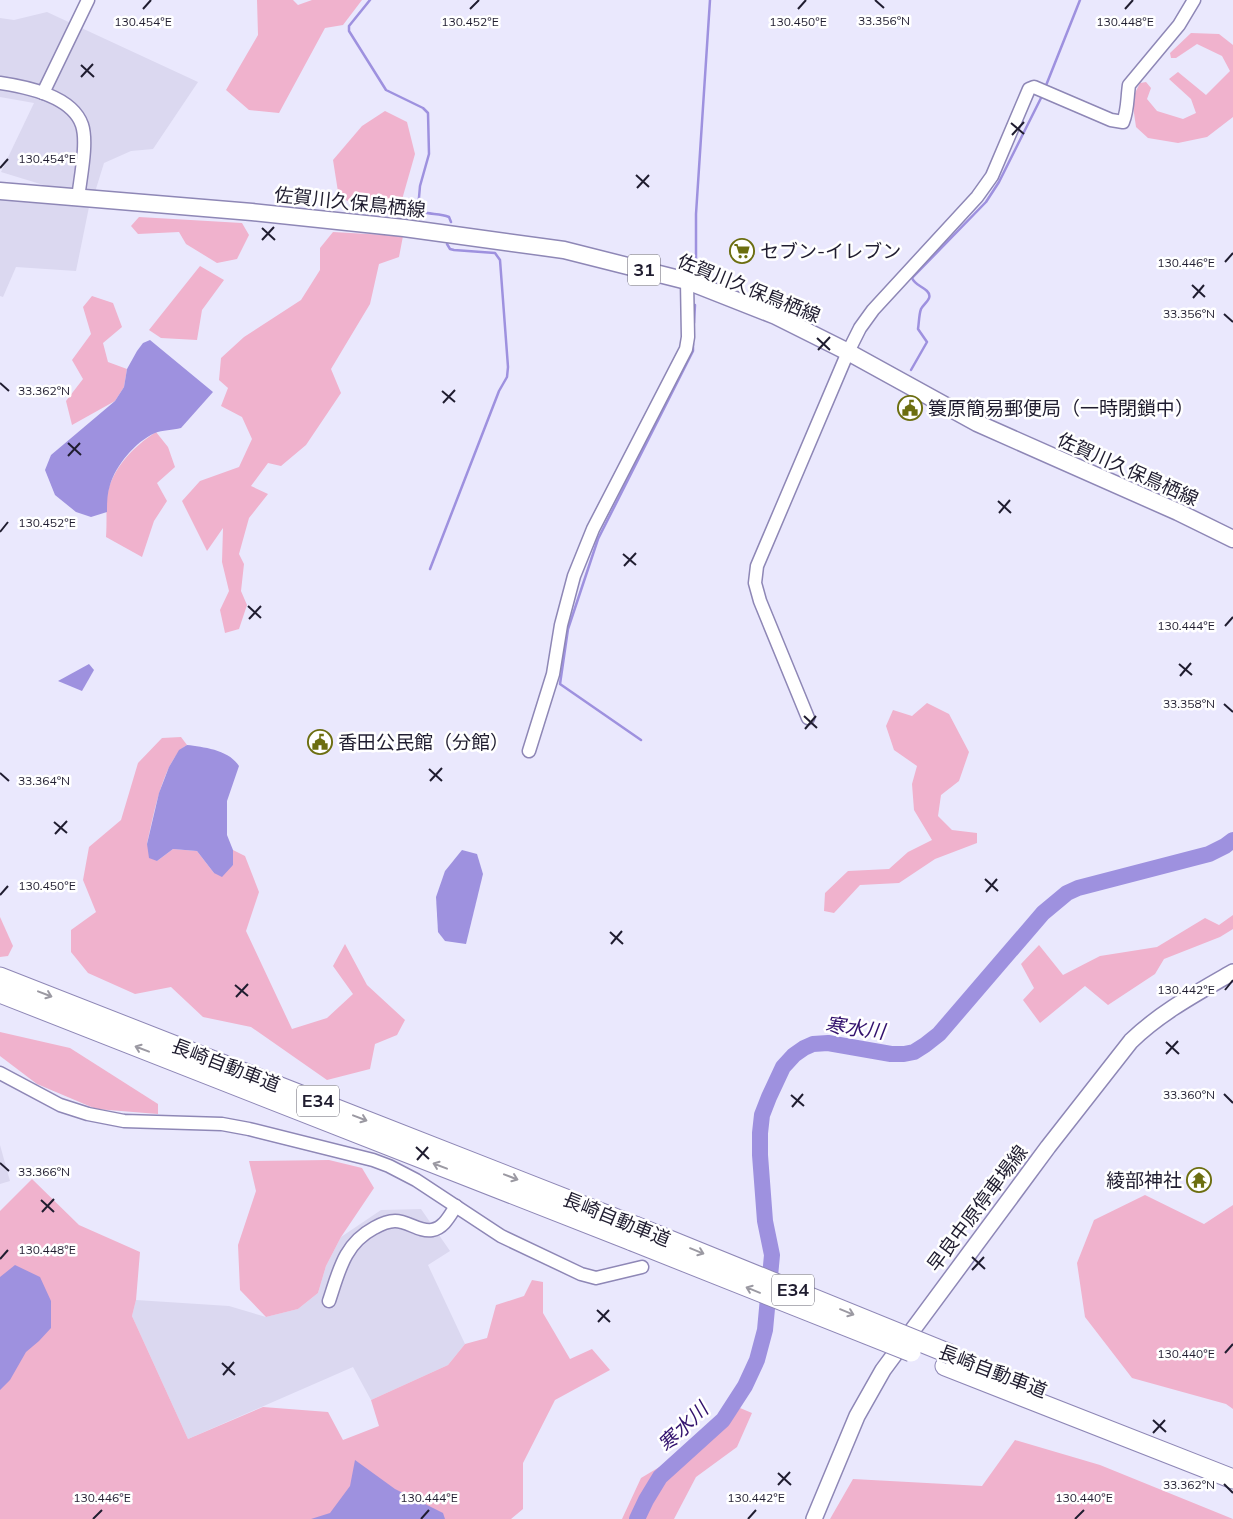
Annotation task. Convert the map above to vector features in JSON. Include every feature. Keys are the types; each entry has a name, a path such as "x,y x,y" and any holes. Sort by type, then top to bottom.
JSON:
{"highway":[{"name":"長崎自動車道","path":"0,976 948,1360 1233,1479"},
{"name":"長崎自動車道","path":"0,993 634,1234"},
{"name":"長崎自動車道","path":"948,1360 1233,1465"}],"main road":[{"name":"佐賀川久保鳥栖線","path":"0,191 252,212 413,229 564,250 687,281 776,316 848,352 977,423 1178,512 1233,539"},
{"name":"早良中原停車場線","path":"814,1519 857,1416 883,1370 1116,1058 1142,1031 1166,1011 1233,972"}],"street":[{"path":"43,93 88,0"},
{"path":"808,718 760,601 755,582 757,566 860,328 873,310 978,197 992,176 1029,89 1034,88 1043,91 1111,120 1123,122 1127,113 1127,96 1130,85 1179,26 1194,0"},
{"path":"0,83 43,93 65,103 76,113 83,126 84,141 78,198"},
{"path":"529,752 553,674 561,625 574,576 593,529 686,349 688,336 687,281"},
{"path":"0,1074 60,1105 88,1114 124,1121 222,1124 374,1160 416,1180 501,1236 581,1274 596,1278 642,1267"},
{"path":"329,1301 342,1260 351,1246 364,1233 384,1222 395,1221 405,1222 422,1230 433,1230 441,1226 456,1206"}],"shaded area":[{"path":"257,0 293,0 298,5 312,0 362,0 343,25 325,28 279,113 249,110 226,90 258,35"},
{"path":"47,12 198,82 153,149 131,151 104,163 95,192 50,187 1,172 34,103 0,97 0,18 14,20"},
{"path":"1191,33 1219,34 1233,45 1233,117 1207,137 1178,143 1148,138 1136,127 1132,99 1140,83 1146,82 1151,88 1147,99 1157,111 1183,119 1196,113 1191,99 1169,79 1178,72 1206,95 1230,71 1222,56 1197,44 1176,58 1171,58 1170,53"},
{"path":"385,111 407,122 415,154 397,217 339,198 333,160 362,126"},
{"path":"0,197 89,207 76,271 16,267 3,297 0,296"},
{"path":"139,217 242,223 249,235 237,259 217,263 186,244 179,232 138,234 131,226"},
{"path":"333,232 403,236 399,257 379,264 370,304 331,369 341,393 306,445 281,466 268,463 251,486 268,494 249,518 239,554 244,564 241,591 247,605 239,629 225,633 220,610 229,591 222,562 223,528 207,551 182,501 200,481 239,467 252,439 242,417 221,406 228,388 219,380 221,358 244,337 301,300 320,270 320,248"},
{"path":"200,266 224,280 202,310 197,340 161,338 149,330"},
{"path":"92,296 113,303 122,327 103,343 108,362 127,369 124,387 115,401 72,425 66,401 83,379 72,360 91,334 83,307"},
{"path":"150,340 213,392 181,428 155,433 140,442 127,455 110,485 107,512 91,517 76,512 55,495 45,470 51,455 115,401 124,387 127,369 137,351 143,343"},
{"path":"156,432 168,447 175,467 157,483 167,501 154,521 142,557 106,537 107,497 109,487 118,468 132,451"},
{"path":"89,664 94,670 82,691 58,681"},
{"path":"927,703 949,714 969,752 959,781 941,795 938,816 952,830 977,833 977,843 935,859 899,883 860,885 834,913 824,911 825,893 848,871 889,869 908,852 932,840 914,810 912,784 917,766 894,750 886,726 893,710 912,716"},
{"path":"181,737 187,745 171,763 165,776 147,844 157,861 173,849 197,851 214,873 233,865 233,850 245,856 259,892 246,931 292,1029 327,1018 353,994 333,966 345,944 367,985 405,1020 397,1035 375,1044 370,1069 327,1080 251,1027 203,1017 171,987 135,994 88,973 71,952 71,930 96,912 83,880 89,847 121,820 138,763 162,738"},
{"path":"187,745 208,748 223,753 239,766 227,801 227,835 233,850 233,865 222,877 214,873 197,851 173,849 157,861 149,858 147,844 159,793 169,767 179,750"},
{"path":"462,850 477,854 483,874 466,944 445,941 438,932 436,897 445,871"},
{"path":"1233,915 1233,929 1220,937 1164,959 1155,974 1108,1005 1085,986 1040,1023 1023,1000 1034,988 1021,964 1039,945 1063,975 1100,956 1157,947 1205,918 1219,925"},
{"path":"0,917 13,946 8,956 0,957"},
{"path":"0,1032 70,1048 158,1104 158,1114 96,1109 37,1084 0,1056"},
{"path":"0,1145 10,1181 0,1184"},
{"path":"329,1160 362,1168 374,1188 341,1237 326,1266 318,1293 298,1309 266,1317 240,1290 238,1245 256,1191 249,1161"},
{"path":"32,1179 79,1225 140,1252 136,1300 132,1316 188,1439 263,1407 328,1412 343,1440 379,1426 371,1400 448,1365 465,1344 487,1338 496,1305 524,1296 532,1280 543,1282 543,1313 570,1359 592,1349 610,1370 555,1400 523,1463 523,1509 511,1519 0,1519 0,1211"},
{"path":"1145,1195 1204,1224 1233,1205 1233,1409 1226,1404 1132,1378 1085,1317 1077,1263 1094,1220"},
{"path":"421,1209 450,1251 428,1265 465,1344 448,1365 371,1400 353,1367 188,1439 132,1316 136,1300 229,1306 266,1317 298,1309 318,1293 326,1266 341,1237 381,1210"},
{"path":"15,1265 40,1277 51,1301 51,1328 26,1352 10,1380 0,1390 0,1277"},
{"path":"740,1408 752,1413 737,1447 696,1477 674,1519 622,1519 641,1478 723,1429"},
{"path":"1015,1440 1100,1465 1233,1519 830,1519 853,1479 982,1486"},
{"path":"355,1460 395,1489 443,1513 445,1519 311,1519 330,1513 350,1486"}],"waterway":[{"path":"370,0 349,26 349,31 386,90 423,108 428,113 429,154 420,186 418,209 423,212 449,217 451,222"},
{"path":"696,265 696,214 710,0"},
{"path":"1045,88 1080,0"},
{"path":"911,370 927,342 918,329 921,309 929,296 927,291 912,278 986,202 999,182 1042,96"},
{"path":"430,569 499,391 507,377 508,367 500,260 495,253 454,250 450,249 447,244"},
{"path":"694,323 695,305"},
{"path":"641,740 560,684 568,629 598,539 693,351 693,344"},
{"name":"寒水川","path":"637,1519 660,1477 723,1420 745,1386 757,1360 765,1330 772,1255 765,1221 760,1133 762,1115 783,1067 794,1055 813,1044 828,1043 891,1054 914,1052 939,1034 1043,913 1067,893 1078,888 1209,854 1233,840"}],"place":[{"name":"セブン-イレブン","path":"742,251"},
{"name":"簑原簡易郵便局（一時閉鎖中）","path":"910,408"},
{"name":"香田公民館（分館）","path":"320,742"},
{"name":"綾部神社","path":"1199,1180"}]}
